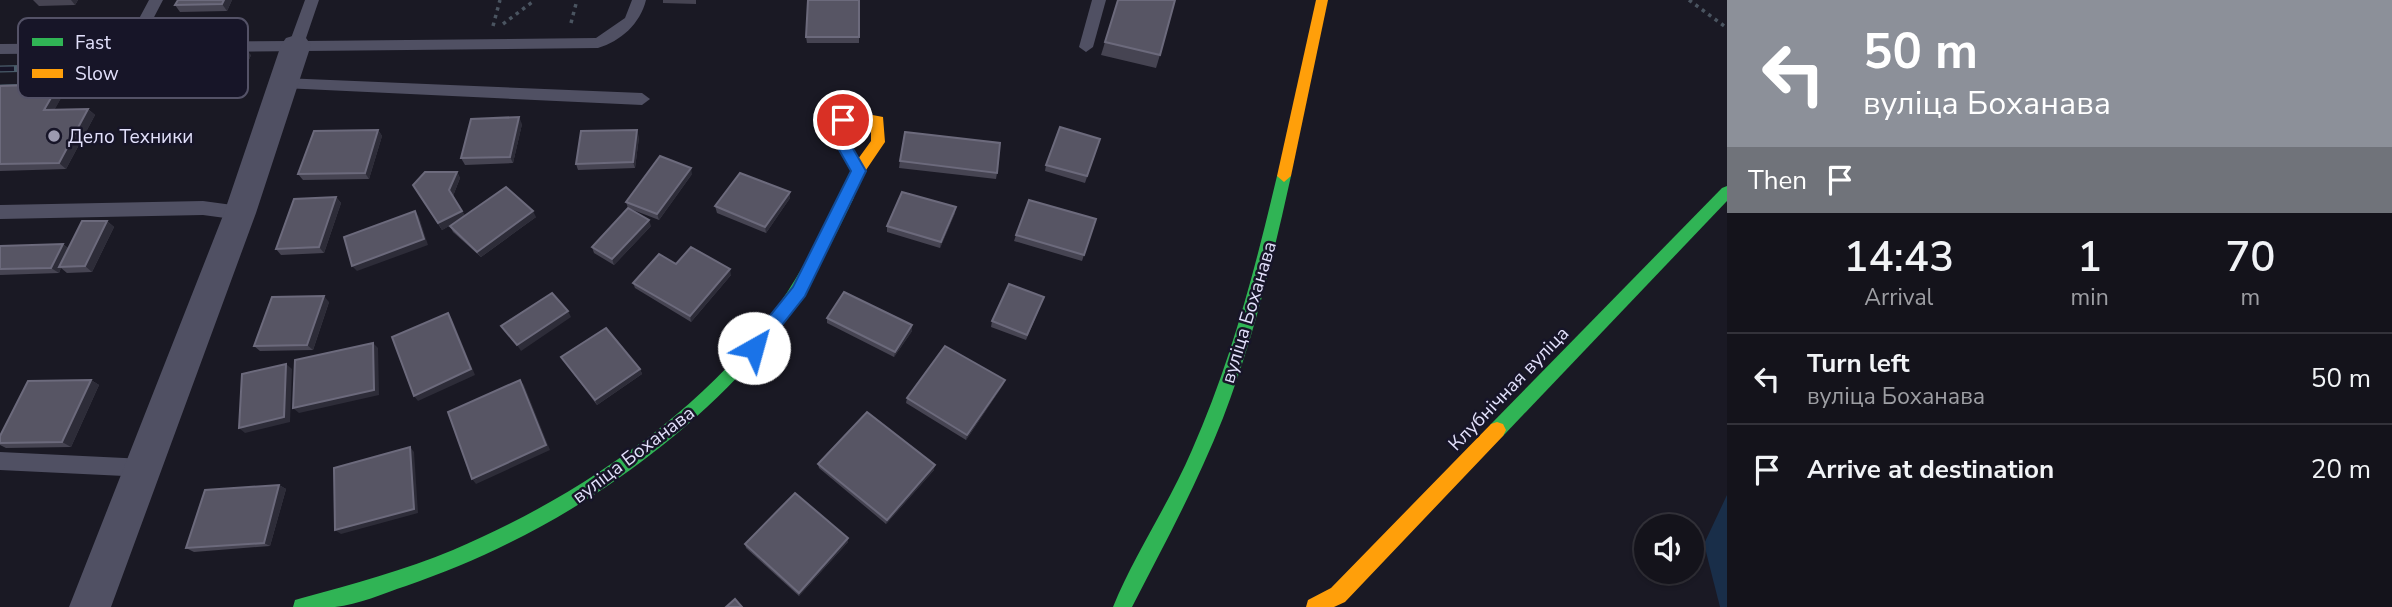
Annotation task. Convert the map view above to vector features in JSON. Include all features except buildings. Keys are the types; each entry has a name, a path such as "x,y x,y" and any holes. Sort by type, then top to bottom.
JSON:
{"street":[{"name":"вуліца Боханава","path":"1126,606 1201,451 1235,362 1266,256 1322,0"},
{"path":"90,607 240,213 296,46"},
{"name":"вуліца Боханава","path":"302,607 346,597 460,558 568,503 632,460 691,413 762,339 799,291 858,171"},
{"name":"Клубнічная вуліца","path":"1315,607 1338,595 1727,192"}],"lane":[{"path":"146,18 156,0"},
{"path":"296,46 312,0"},
{"path":"248,46 598,43 616,34 630,22 639,0"},
{"path":"1086,47 1099,0"},
{"path":"0,49 18,49"},
{"path":"284,83 642,99"},
{"path":"0,212 203,208 240,213"},
{"path":"0,461 145,468"}],"path":[{"path":"500,0 491,33 535,0"},
{"path":"1689,0 1727,28"}],"water":[{"path":"1727,495 1727,607 1720,607 1704,544"}],"railway":[{"path":"0,69 18,69"},
{"path":"0,88 18,88"}],"traffic: fast":[{"path":"1122,607 1183,490 1215,417 1249,315 1284,176"},
{"path":"1497,430 1727,192"},
{"path":"302,607 414,574 478,548 536,519 592,486 646,448 697,407 743,361 784,310 819,256 847,197"}],"traffic: slow":[{"path":"1284,176 1322,0"},
{"path":"847,197 858,171 878,142 878,121 862,118 843,120 841,141 858,171"},
{"path":"1315,607 1338,595 1497,430"}],"place":[{"name":"Дело Техники","path":"54,136"}],"route":[{"path":"754,348 799,291 849,195 858,171 841,141 843,120"}]}
